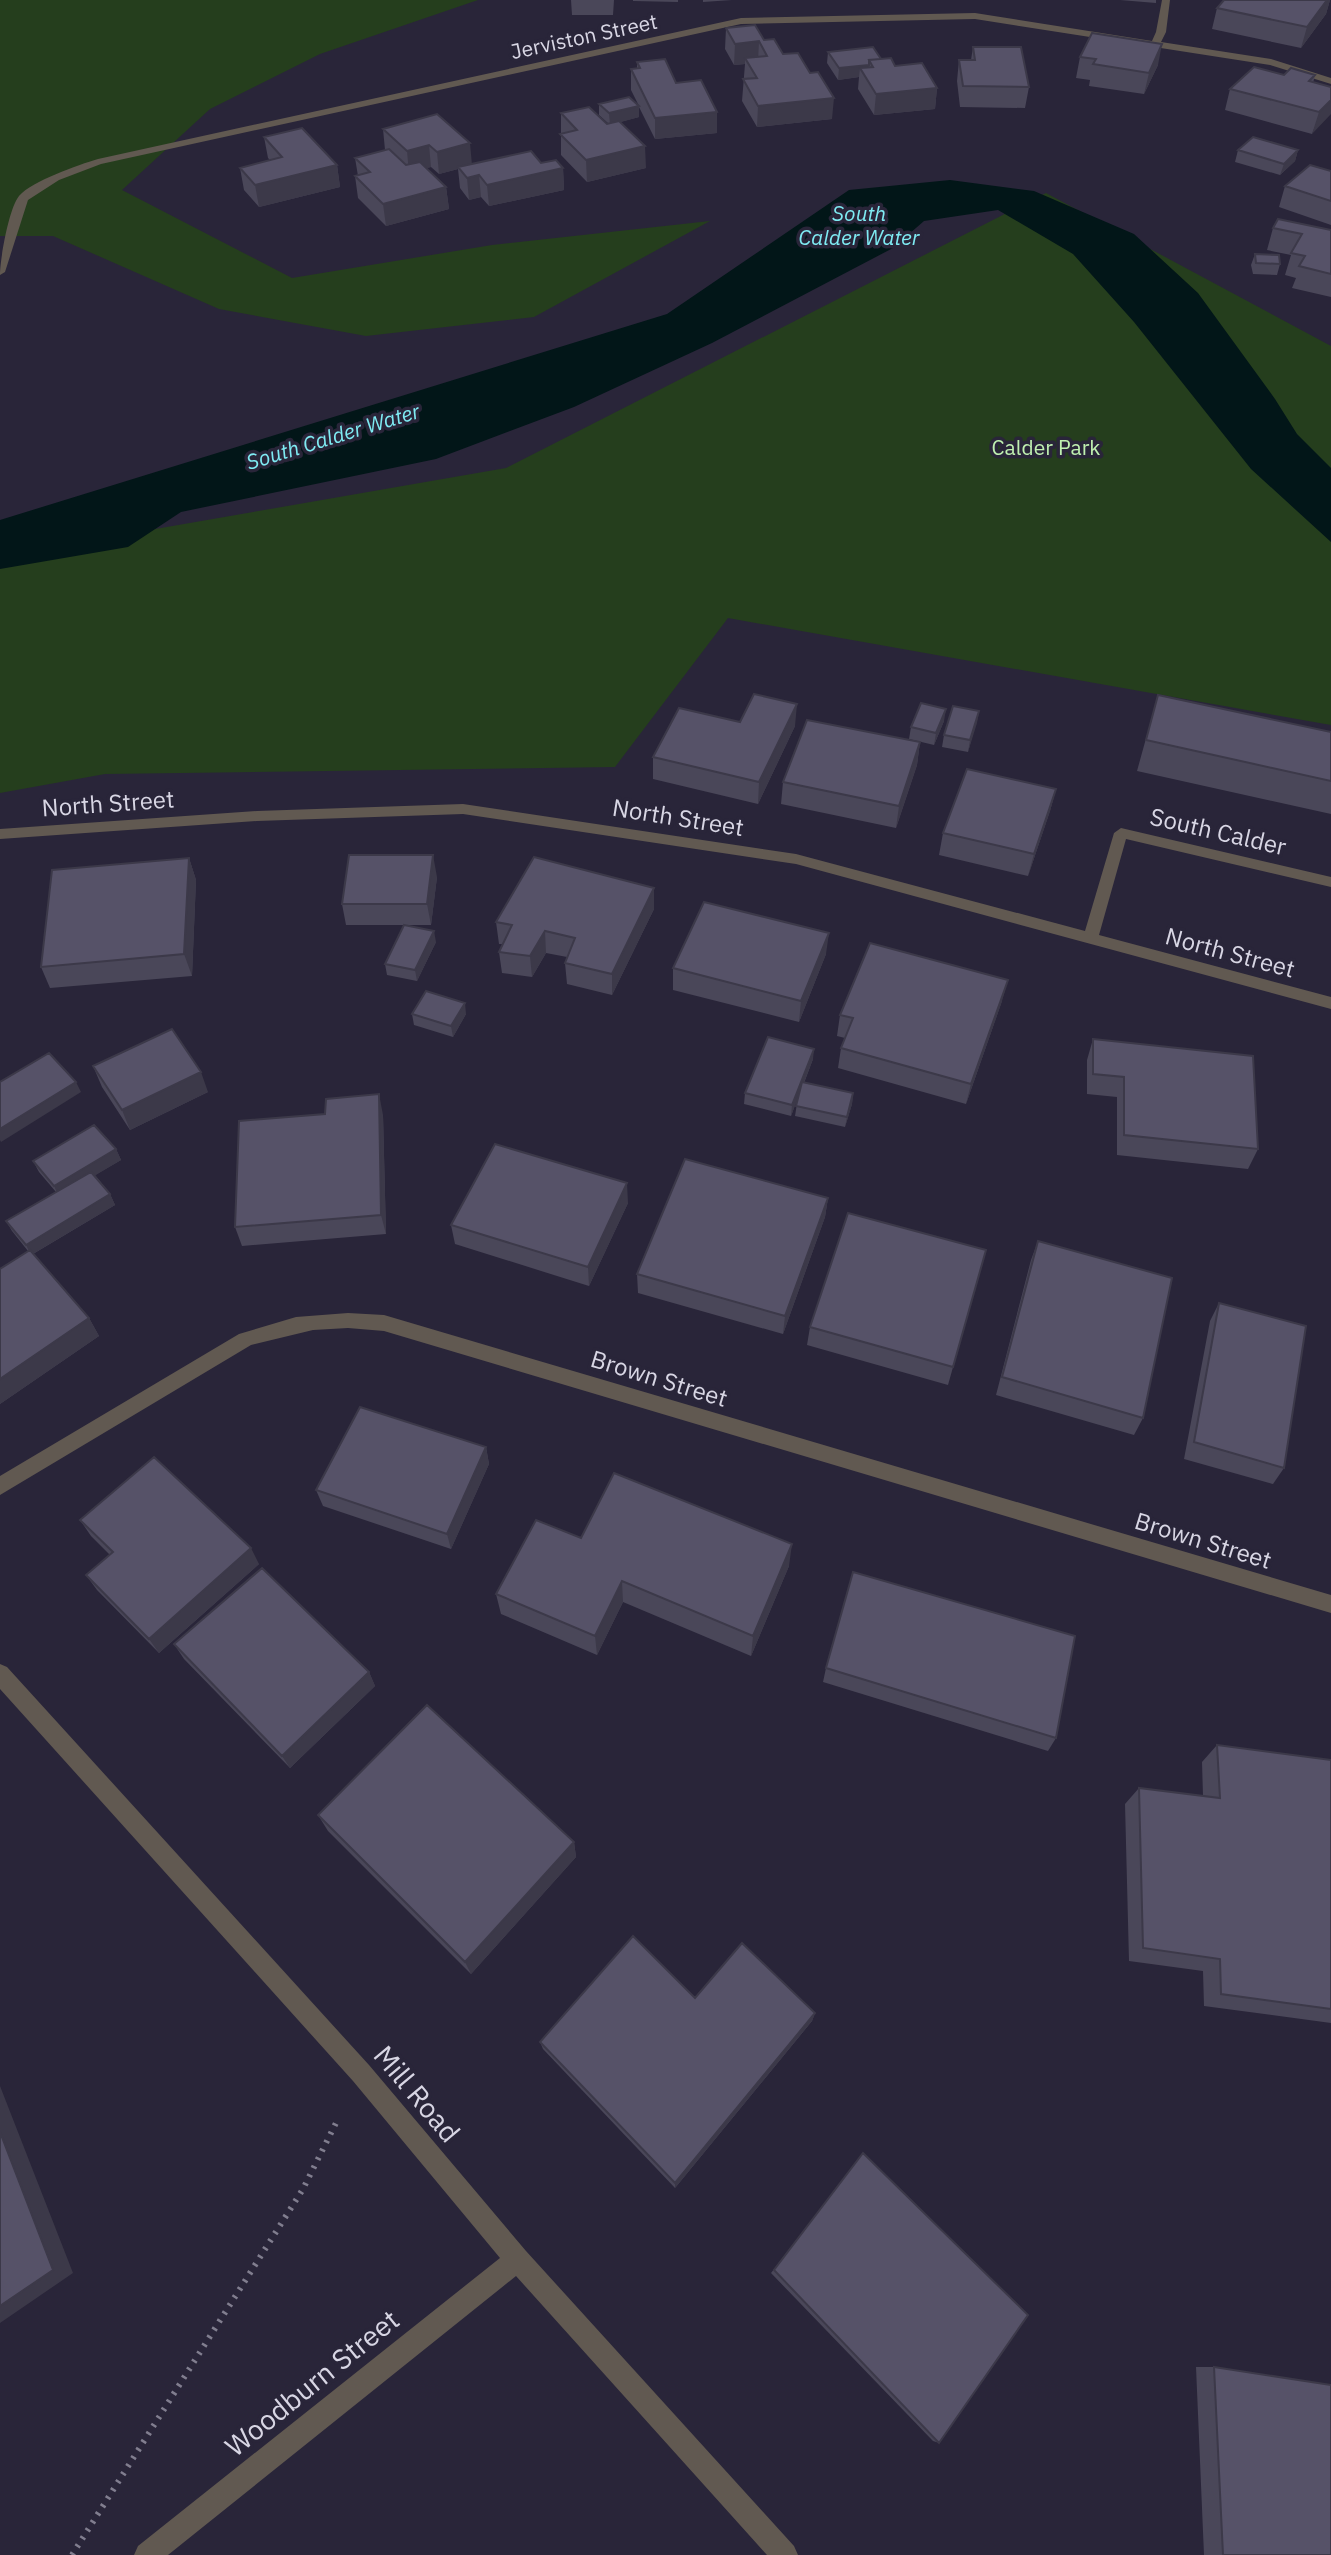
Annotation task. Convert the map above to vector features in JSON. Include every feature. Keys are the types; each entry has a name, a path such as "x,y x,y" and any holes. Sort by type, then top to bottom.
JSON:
{"street":[{"path":"1155,44 1161,32 1166,0"},
{"name":"Jerviston Street","path":"1,267 23,198 55,178 98,162 741,22 975,16 1271,62 1331,81"},
{"name":"North Street","path":"0,834 257,816 463,809 796,859 1331,1003"},
{"name":"South Calder","path":"1090,939 1121,833 1331,882"},
{"name":"Brown Street","path":"0,1486 245,1339 279,1326 350,1318 384,1323 1331,1604"},
{"name":"Mill Road","path":"0,1674 361,2073 517,2260 785,2555"},
{"name":"Woodburn Street","path":"147,2555 517,2260"}],"path":[{"path":"72,2555 303,2189 361,2073"}],"green space":[{"path":"0,0 478,0 320,54 210,109 122,190 292,278 492,245 710,221 534,317 366,336 219,309 53,236 0,236"},
{"name":"Calder Park","path":"1046,193 1331,346 1331,725 728,618 615,767 105,774 0,793 0,556 506,468"}],"water":[{"name":"South Calder Water","path":"950,180 1034,191 1134,234 1198,293 1275,399 1297,434 1331,468 1331,542 1251,469 1134,322 1073,254 998,210 924,221 893,248 712,343 574,407 436,459 181,512 128,547 0,569 0,520 667,314 849,190"}],"building":[{"path":"1224,0 1327,0 1307,27 1217,8"},
{"path":"755,25 764,40 774,39 783,54 798,53 810,73 818,72 834,98 758,106 743,79 757,78 745,58 767,56 759,41 735,44 726,28"},
{"path":"1092,33 1162,44 1149,73 1093,64 1096,59 1080,57"},
{"path":"873,47 881,59 869,60 869,65 839,68 828,52"},
{"path":"973,47 1021,47 1029,87 963,86 959,60 975,60"},
{"path":"891,58 895,66 922,63 937,88 876,94 860,68 873,67 869,60"},
{"path":"665,59 676,83 701,80 717,112 655,118 631,69 640,68 637,62"},
{"path":"1254,67 1284,75 1291,68 1315,75 1309,81 1331,87 1331,100 1319,112 1230,89"},
{"path":"629,97 639,106 609,113 599,104"},
{"path":"589,107 607,124 619,121 645,146 586,160 560,134 577,130 561,113"},
{"path":"437,114 470,143 437,152 429,145 407,151 383,129"},
{"path":"302,128 337,165 255,185 240,168 282,157 264,137"},
{"path":"1253,137 1298,150 1284,164 1238,150"},
{"path":"389,149 406,165 420,162 446,187 383,204 355,176 370,172 355,158"},
{"path":"531,151 541,163 556,160 563,168 487,185 479,175 467,178 458,167"},
{"path":"1310,165 1331,171 1331,201 1285,186"},
{"path":"1278,219 1331,230 1331,274 1299,266 1305,256 1291,253 1302,234 1273,228"},
{"path":"1255,254 1279,255 1280,264 1256,263"},
{"path":"754,694 797,704 759,782 653,757 679,708 740,722"},
{"path":"1158,695 1331,732 1331,781 1146,740"},
{"path":"921,703 946,709 936,733 911,727"},
{"path":"953,706 979,711 970,740 944,735"},
{"path":"807,720 920,742 899,806 783,782"},
{"path":"967,769 1056,789 1034,854 943,833"},
{"path":"349,855 433,855 427,904 342,904"},
{"path":"534,857 654,888 612,974 565,963 575,938 545,931 530,956 499,952 512,925 496,922"},
{"path":"189,858 184,954 41,967 52,870"},
{"path":"704,902 829,933 801,1001 673,968"},
{"path":"404,925 434,931 415,970 385,964"},
{"path":"870,943 1008,980 971,1084 841,1048 853,1018 840,1015"},
{"path":"426,991 465,1003 451,1026 412,1014"},
{"path":"172,1029 201,1072 122,1110 93,1066"},
{"path":"768,1037 814,1049 792,1105 745,1093"},
{"path":"1093,1039 1253,1056 1258,1149 1124,1135 1124,1077 1093,1074"},
{"path":"49,1053 76,1082 0,1129 0,1082"},
{"path":"802,1082 853,1093 847,1117 796,1106"},
{"path":"379,1094 381,1215 235,1227 239,1121 325,1114 326,1099"},
{"path":"94,1125 116,1149 54,1186 33,1161"},
{"path":"495,1144 627,1183 588,1267 451,1225"},
{"path":"685,1159 828,1198 785,1316 637,1274"},
{"path":"91,1172 110,1194 26,1245 6,1221"},
{"path":"848,1213 986,1250 953,1367 810,1327"},
{"path":"1038,1241 1172,1278 1143,1418 1002,1377"},
{"path":"30,1250 89,1318 0,1379 0,1269"},
{"path":"1219,1303 1306,1326 1284,1468 1194,1442"},
{"path":"360,1407 486,1447 447,1534 316,1490"},
{"path":"154,1457 251,1548 149,1639 86,1575 113,1552 80,1520"},
{"path":"614,1473 792,1544 753,1636 622,1581 595,1636 496,1594 536,1520 581,1538"},
{"path":"262,1568 369,1672 282,1756 174,1644"},
{"path":"853,1572 1075,1636 1056,1738 826,1668"},
{"path":"427,1705 574,1842 465,1962 318,1815"},
{"path":"1217,1745 1331,1760 1331,2009 1221,1994 1220,1959 1143,1948 1139,1788 1220,1798"},
{"path":"633,1936 695,1998 742,1943 815,2013 675,2183 540,2042"},
{"path":"0,2132 53,2270 0,2306"},
{"path":"863,2153 1028,2315 939,2443 774,2270"},
{"path":"1214,2367 1331,2385 1331,2555 1223,2555"}]}
